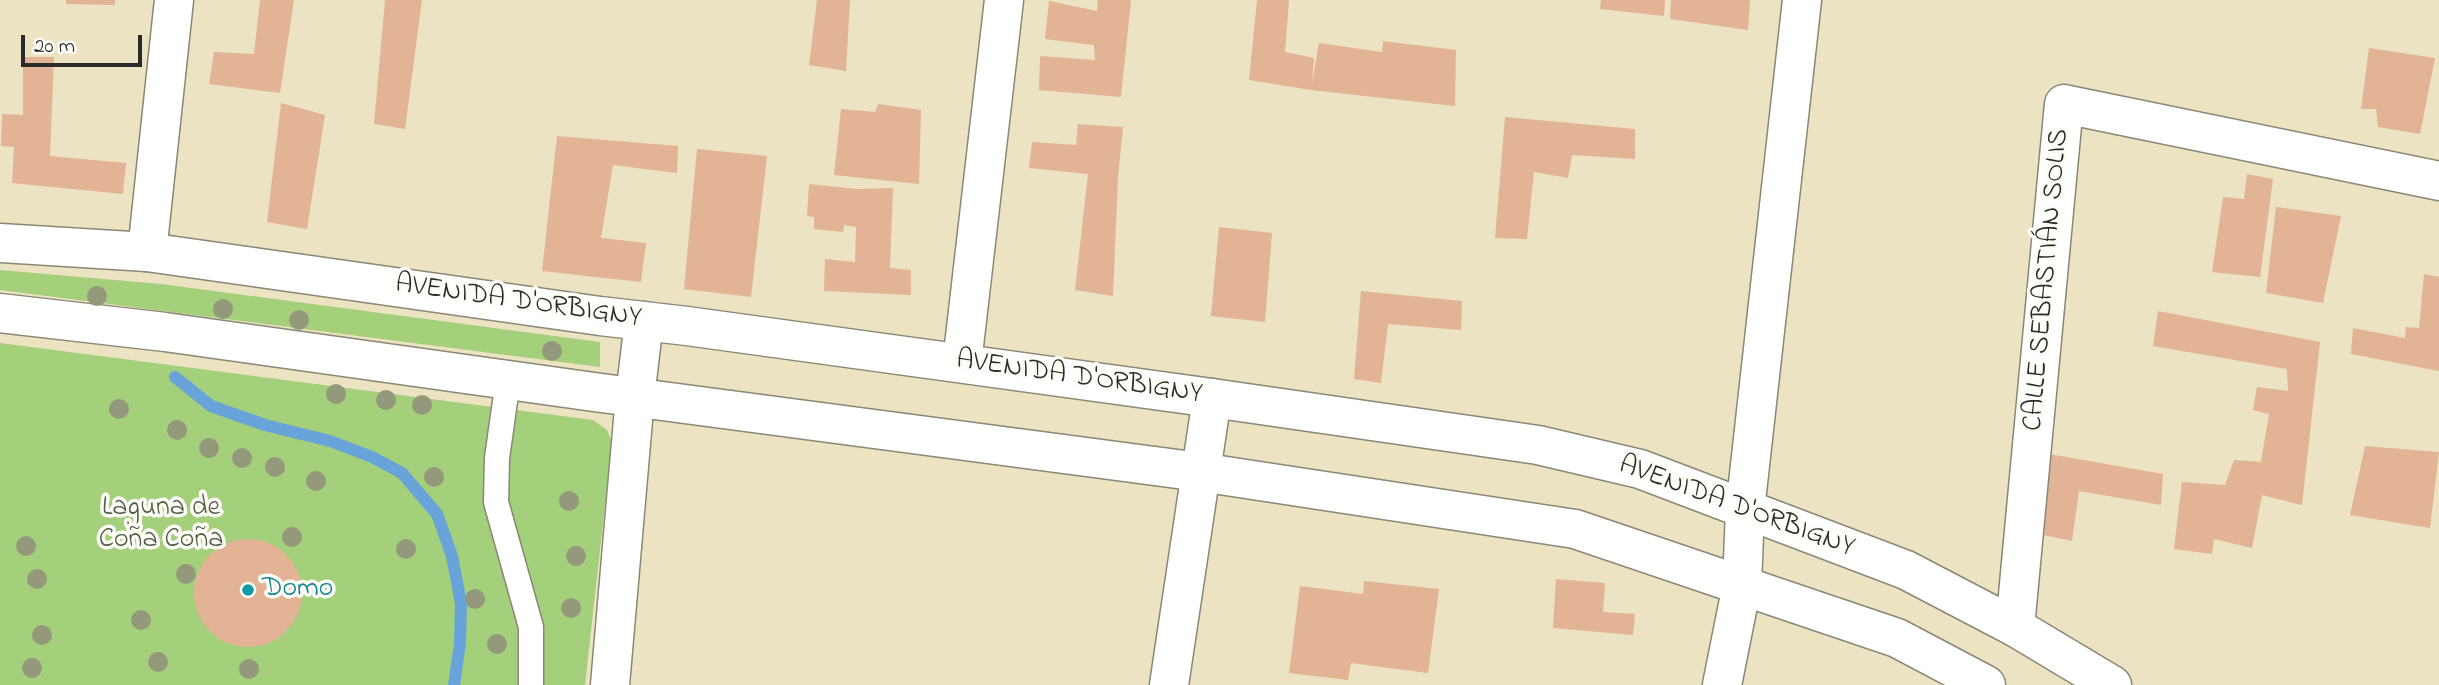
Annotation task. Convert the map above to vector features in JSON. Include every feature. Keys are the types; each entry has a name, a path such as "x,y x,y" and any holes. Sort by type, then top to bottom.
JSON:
{"main road":[{"path":"147,251 174,0"},
{"path":"962,363 1004,0"},
{"path":"1722,685 1742,585 1745,510 1802,0"},
{"name":"CALLE SEBASTIÁN SOLIS","path":"2015,627 2064,104 2439,181"},
{"name":"AVENIDA D'ORBIGNY","path":"0,243 147,251 1538,445 1640,469 1906,570 2015,627 2112,685"},
{"path":"0,313 165,332 1200,472 1575,528 1897,638 1986,685"},
{"path":"610,685 644,321"},
{"path":"1169,685 1212,398"}],"lane":[{"path":"508,380 497,458 496,502 531,627 531,685"}],"green space":[{"path":"0,270 161,284 600,342 600,367 0,290"},
{"name":"Laguna de Coña Coña","path":"0,343 593,420 607,430 612,442 585,685 0,685"}],"building":[{"path":"66,0 115,0 115,5 66,4"},
{"path":"260,0 294,0 280,93 209,84 214,52 254,54"},
{"path":"385,0 422,0 405,129 374,124"},
{"path":"817,0 850,0 846,71 809,65"},
{"path":"1098,0 1131,0 1121,97 1039,90 1040,56 1095,60 1094,45 1045,39 1049,1 1097,11"},
{"path":"1257,0 1289,0 1285,52 1314,58 1312,83 1319,43 1382,52 1383,41 1456,50 1455,106 1311,90 1249,80"},
{"path":"1601,0 1665,0 1664,16 1600,9"},
{"path":"1671,0 1750,0 1748,30 1670,19"},
{"path":"2369,48 2435,58 2420,134 2378,127 2376,109 2361,109"},
{"path":"23,57 54,57 50,156 126,163 123,194 12,183 14,147 1,146 2,114 23,115"},
{"path":"281,103 325,115 307,229 267,222"},
{"path":"878,104 921,110 919,184 834,175 841,109 875,112"},
{"path":"1505,117 1635,129 1635,159 1572,155 1568,178 1534,172 1527,239 1495,238"},
{"path":"1078,124 1123,127 1113,296 1075,290 1088,174 1029,168 1032,142 1076,145"},
{"path":"557,136 678,146 677,173 613,165 601,238 646,243 641,282 542,271"},
{"path":"697,149 767,156 751,297 684,289"},
{"path":"2247,174 2273,179 2260,277 2212,272 2223,197 2244,199"},
{"path":"809,184 857,189 893,188 890,268 911,270 911,295 824,291 825,259 855,262 856,227 844,225 843,232 814,229 814,217 807,216"},
{"path":"2276,207 2341,216 2323,303 2266,293"},
{"path":"1219,227 1272,233 1265,322 1211,316"},
{"path":"2424,274 2439,277 2439,371 2351,354 2353,328 2405,338 2406,327 2419,328"},
{"path":"1361,291 1462,301 1461,330 1388,324 1381,383 1354,379"},
{"path":"2158,311 2320,342 2302,505 2262,495 2252,548 2214,539 2212,554 2174,549 2182,482 2225,485 2234,460 2261,462 2269,414 2253,410 2257,387 2288,391 2287,369 2153,346"},
{"path":"2365,446 2439,452 2430,528 2350,515"},
{"path":"2049,454 2163,474 2161,505 2079,491 2072,541 2043,535"},
{"name":"Domo","path":"248,539 269,543 286,555 298,572 302,593 298,614 286,631 269,643 248,647 227,643 210,631 198,614 194,593 198,572 210,555 227,543"},
{"path":"1556,579 1605,583 1603,612 1635,614 1633,635 1553,628"},
{"path":"1364,581 1439,589 1428,673 1351,663 1348,680 1289,673 1300,586 1363,594"}],"waterway":[{"path":"175,377 211,406 265,425 330,441 372,457 402,473 437,514 452,556 461,603 460,643 454,685"}],"place":[{"name":"Domo","path":"248,590"}]}
